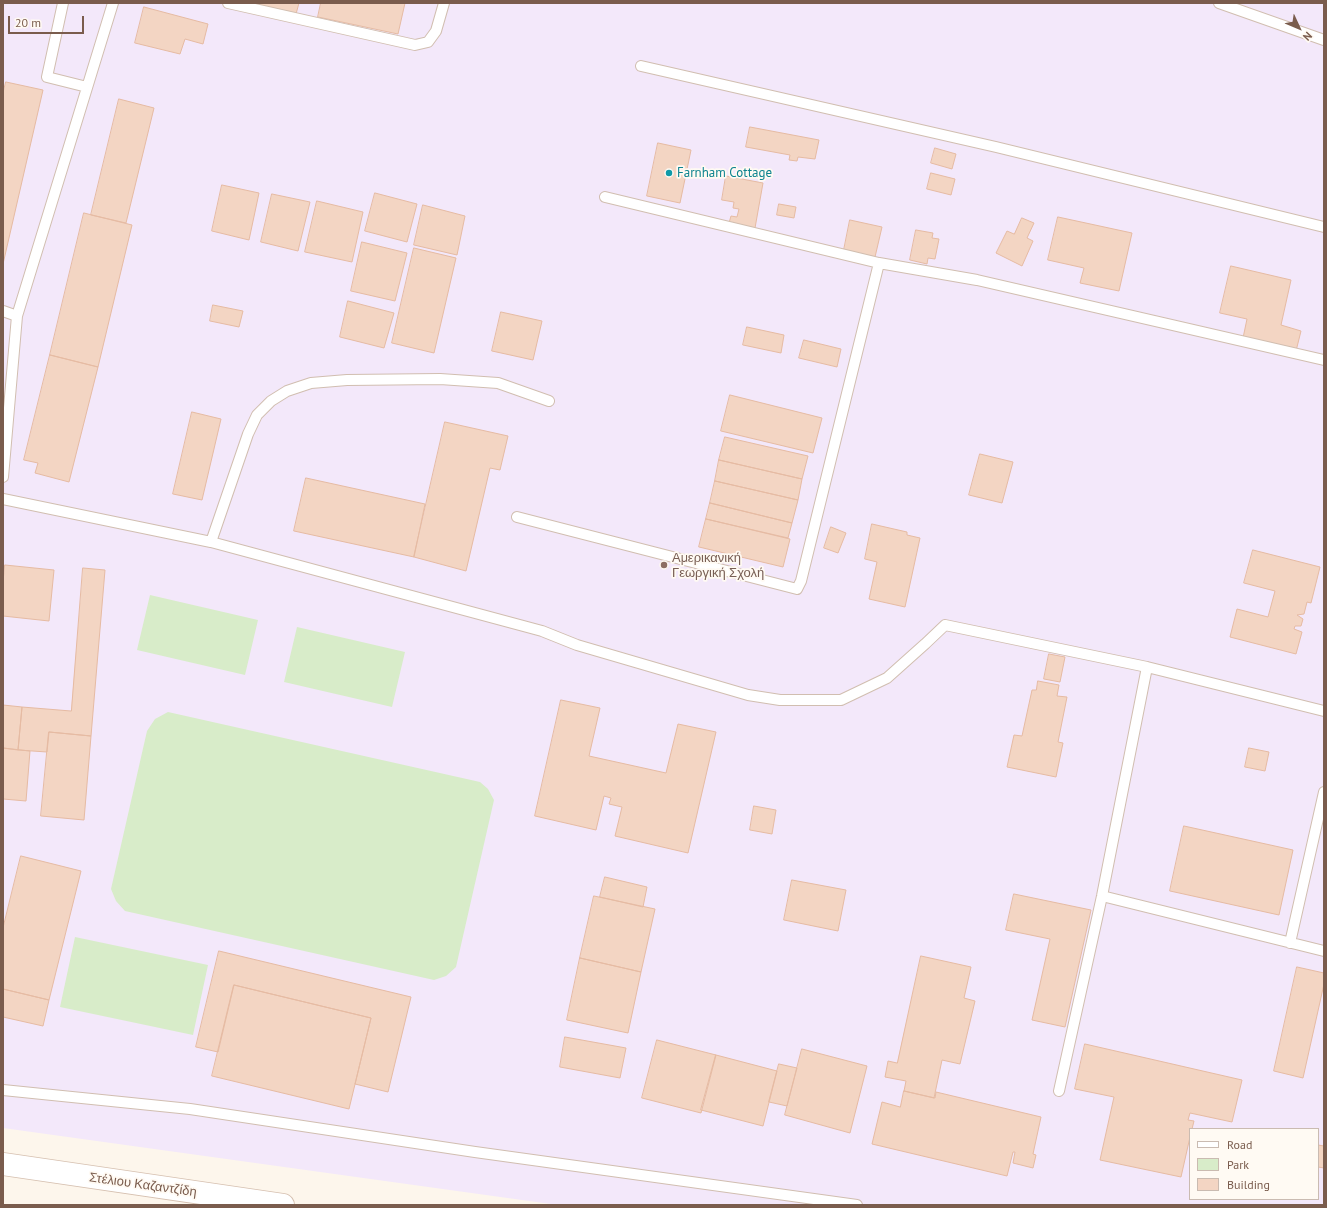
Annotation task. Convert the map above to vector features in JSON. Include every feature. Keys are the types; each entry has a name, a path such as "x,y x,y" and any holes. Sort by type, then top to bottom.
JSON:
{"main road":[{"name":"Στέλιου Καζαντζίδη","path":"3,1164 283,1205"}],"lane":[{"path":"63,3 47,77 87,87"},
{"path":"3,477 17,316 113,3"},
{"path":"228,3 415,45 428,42 436,31 444,3"},
{"path":"1220,3 1324,40"},
{"path":"641,66 996,147 1324,227"},
{"path":"605,197 879,263 978,280 1324,360"},
{"path":"517,517 797,589 801,581 879,263"},
{"path":"3,311 17,316"},
{"path":"211,542 248,434 257,415 271,401 287,390 311,383 347,380 440,379 498,383 549,401"},
{"path":"3,499 211,542 542,631 577,645 748,695 780,700 841,700 886,678 945,625 1147,667 1324,711"},
{"path":"1059,1091 1102,896 1147,667"},
{"path":"1290,943 1324,792"},
{"path":"1102,896 1324,951"},
{"path":"3,1090 190,1109 474,1152 857,1205"}],"shaded area":[{"name":"Αμερικανική Γεωργική Σχολή","path":"3,3 1324,3 1324,1205 558,1205 3,1128"}],"green space":[{"path":"150,595 258,620 245,675 137,650"},
{"path":"297,627 405,652 392,707 284,682"},
{"path":"168,712 480,782 488,789 494,800 456,967 446,976 434,980 125,911 116,901 111,889 147,731 155,719"},
{"path":"75,937 208,965 193,1035 60,1007"}],"building":[{"path":"247,3 299,3 296,14"},
{"path":"321,3 405,3 398,34 318,17"},
{"path":"144,7 208,24 203,44 185,39 180,54 135,43"},
{"path":"6,82 43,90 3,264 3,93"},
{"path":"119,99 154,108 126,223 91,215"},
{"path":"750,127 819,140 815,159 798,157 797,161 789,160 790,155 746,147"},
{"name":"Farnham Cottage","path":"658,143 691,150 680,203 647,196"},
{"path":"935,148 956,154 952,169 931,163"},
{"path":"931,173 955,179 951,195 927,189"},
{"path":"726,176 763,183 755,228 729,223 731,216 737,217 739,209 733,208 734,202 722,200"},
{"path":"222,185 259,193 249,240 212,231"},
{"path":"375,193 417,204 407,242 365,231"},
{"path":"272,194 310,202 298,251 261,242"},
{"path":"317,201 363,212 352,262 305,252"},
{"path":"779,204 796,207 794,218 777,215"},
{"path":"423,205 465,216 457,255 414,245"},
{"path":"84,213 132,225 98,367 50,355"},
{"path":"1058,217 1132,233 1119,291 1080,283 1084,268 1048,260"},
{"path":"1022,218 1034,223 1027,238 1033,241 1022,266 996,253 1007,231 1014,234"},
{"path":"850,220 882,227 875,257 844,250"},
{"path":"916,230 933,233 932,238 939,239 935,259 928,258 927,264 910,260"},
{"path":"362,242 407,253 395,301 351,291"},
{"path":"414,248 456,258 434,353 392,343"},
{"path":"1231,266 1291,280 1281,325 1301,331 1296,351 1243,338 1247,319 1220,313"},
{"path":"348,301 394,313 384,348 340,337"},
{"path":"213,305 243,311 239,327 210,321"},
{"path":"501,312 542,321 533,360 492,351"},
{"path":"747,327 784,335 781,353 743,345"},
{"path":"804,340 841,349 837,367 799,358"},
{"path":"50,355 98,367 69,482 35,473 38,463 24,460"},
{"path":"730,395 822,418 813,453 721,431"},
{"path":"192,412 221,419 202,500 173,494"},
{"path":"445,422 508,436 500,470 490,468 466,571 414,557"},
{"path":"725,437 808,456 802,479 719,460"},
{"path":"980,454 1013,462 1002,503 969,495"},
{"path":"719,460 802,479 798,500 715,481"},
{"path":"306,478 425,504 414,557 294,531"},
{"path":"715,481 798,500 792,523 710,503"},
{"path":"710,503 792,523 788,538 706,519"},
{"path":"706,519 790,539 783,567 699,547"},
{"path":"872,524 907,532 907,535 920,538 905,607 869,599 877,562 865,559"},
{"path":"831,527 846,533 838,553 824,548"},
{"path":"1253,550 1320,567 1311,603 1307,602 1304,614 1297,615 1303,619 1301,626 1295,626 1294,629 1302,632 1296,654 1230,637 1237,609 1268,617 1275,591 1244,583"},
{"path":"5,565 54,570 49,621 3,616 3,582"},
{"path":"83,568 105,570 91,736 49,732 47,752 18,750 22,707 71,711"},
{"path":"1049,654 1065,657 1060,682 1044,679"},
{"path":"1038,681 1059,685 1057,696 1067,697 1058,742 1063,743 1056,777 1007,767 1014,735 1022,736 1032,690 1036,690"},
{"path":"561,700 600,708 589,756 666,773 678,724 716,732 688,853 615,836 622,807 609,804 611,798 604,796 596,830 535,816"},
{"path":"3,705 22,707 18,750 3,748"},
{"path":"49,732 91,736 84,820 41,816"},
{"path":"3,748 30,751 26,801 3,799"},
{"path":"1249,748 1269,752 1265,771 1245,767"},
{"path":"754,806 776,810 772,834 750,830"},
{"path":"1184,826 1293,850 1279,915 1170,891"},
{"path":"21,856 81,871 49,1000 3,989 3,928"},
{"path":"605,877 647,887 643,907 600,897"},
{"path":"792,880 846,890 838,931 784,920"},
{"path":"1014,894 1091,910 1065,1027 1032,1020 1050,939 1006,930"},
{"path":"594,896 655,909 641,972 580,958"},
{"path":"219,951 411,997 388,1092 355,1084 371,1018 234,985 218,1052 196,1047"},
{"path":"921,956 971,967 964,998 975,1001 960,1064 942,1060 934,1098 904,1091 906,1081 885,1077 888,1061 897,1063"},
{"path":"580,958 641,972 628,1033 567,1020"},
{"path":"1297,967 1324,973 1324,984 1303,1078 1274,1071"},
{"path":"234,985 371,1018 349,1109 212,1076"},
{"path":"3,989 49,1000 43,1026 3,1017"},
{"path":"565,1037 626,1048 620,1078 560,1067"},
{"path":"657,1040 716,1055 701,1113 642,1098"},
{"path":"1085,1044 1242,1080 1232,1122 1190,1113 1188,1120 1194,1121 1192,1128 1189,1128 1189,1141 1181,1177 1100,1160 1114,1097 1075,1089"},
{"path":"802,1049 867,1066 850,1133 785,1115"},
{"path":"716,1055 777,1071 763,1126 701,1110"},
{"path":"779,1064 797,1068 787,1106 769,1102"},
{"path":"904,1091 935,1098 936,1092 1041,1117 1033,1154 1036,1155 1033,1168 1013,1163 1015,1152 1013,1152 1007,1176 872,1144 882,1102 900,1107"},
{"path":"1319,1145 1324,1146 1324,1168 1319,1167"}],"place":[{"name":"Farnham Cottage","path":"669,173"},
{"name":"Αμερικανική Γεωργική Σχολή","path":"664,565"}]}
